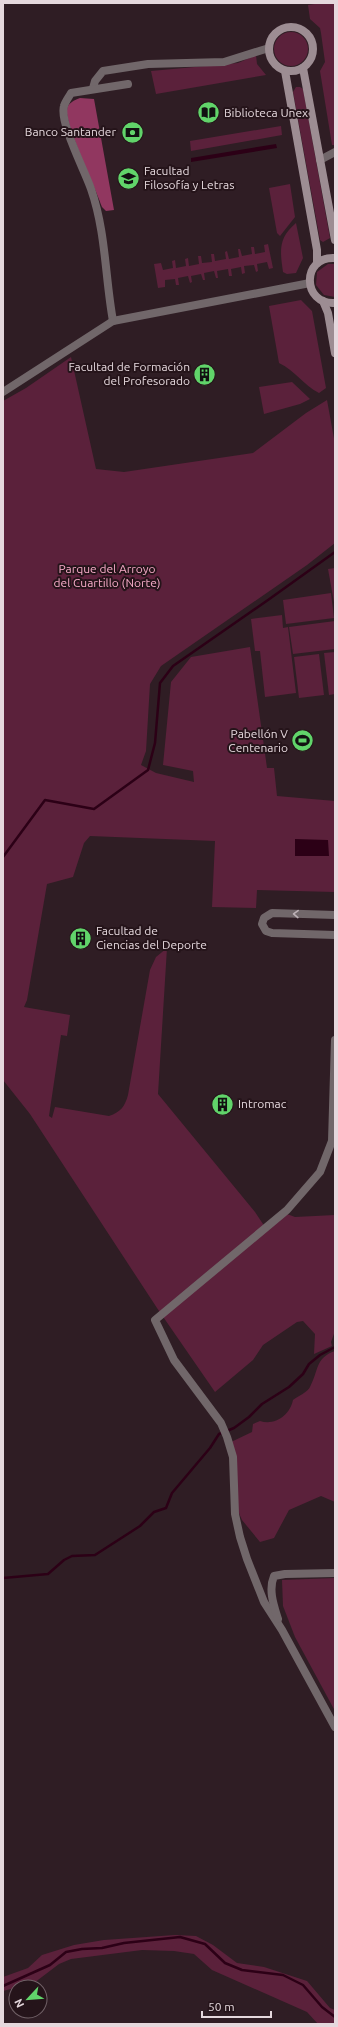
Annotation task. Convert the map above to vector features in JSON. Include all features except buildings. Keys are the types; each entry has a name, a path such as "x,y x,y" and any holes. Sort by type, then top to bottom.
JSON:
{"main road":[{"path":"292,27 302,30 310,37 314,47 311,60 304,68 295,71 285,71 273,62 269,48 272,38 279,30 292,27"},
{"path":"304,68 335,240"},
{"path":"285,71 317,250 317,263 312,271 310,283 315,295 323,301 335,303"},
{"path":"317,263 326,259 335,258"},
{"path":"323,301 328,313 335,353"}],"street":[{"path":"93,88 95,81 103,71 148,64 224,62 269,48"},
{"path":"113,321 108,292 104,246 92,190 65,123 64,107 71,93 93,88 128,84"},
{"path":"320,160 335,152"},
{"path":"3,392 113,321 310,283"},
{"path":"335,915 272,913 264,918 262,924 266,931 272,933 335,935"},
{"path":"335,1040 332,1141 320,1172 287,1210 155,1320 174,1360 222,1426 227,1437 233,1457 235,1514 240,1537 264,1602 282,1630 335,1727"},
{"path":"282,1630 272,1593 274,1576 285,1574 335,1573"}],"green space":[{"path":"335,3 335,145 332,145 320,71 325,62 321,33 320,28 310,19 308,5"},
{"path":"291,32 303,37 308,49 303,61 291,66 279,61 274,49 279,37"},
{"path":"256,55 257,64 266,75 156,94 151,71 238,63"},
{"path":"296,87 303,89 330,238 323,242 320,240 293,92"},
{"path":"281,126 282,135 191,151 190,141"},
{"path":"290,184 295,217 280,236 277,233 269,188"},
{"path":"296,223 303,258 296,273 287,274 283,272 281,258 282,245 286,234"},
{"path":"268,244 273,268 269,269 267,262 257,264 258,271 256,272 254,265 244,266 245,273 242,274 241,267 231,269 232,276 229,276 228,269 217,271 218,278 216,278 214,271 204,273 205,280 203,280 201,274 191,276 192,282 190,283 188,276 178,278 179,285 176,285 175,279 165,280 165,287 158,288 154,264 161,263 163,270 173,268 172,261 175,260 176,268 186,266 185,259 188,258 189,266 199,264 198,256 201,256 202,263 212,262 211,254 214,254 215,261 226,259 225,252 227,251 229,259 239,257 238,249 240,249 242,256 252,254 251,247 254,247 255,254 265,252 264,245"},
{"path":"328,264 335,264 335,297 324,295 316,285 317,272"},
{"path":"301,300 312,311 326,388 319,393 279,363 269,306"},
{"name":"Parque del Arroyo del Cuartillo (Norte)","path":"71,357 96,469 124,472 253,453 306,413 327,400 335,444 335,543 307,565 161,666 150,684 146,751 141,765 156,773 194,782 193,771 163,765 171,682 191,657 250,647 267,768 274,768 277,796 335,801 335,892 257,890 256,908 212,907 215,841 90,836 84,843 73,877 47,884 27,1000 24,1007 70,1015 67,1036 61,1035 49,1116 52,1118 55,1107 109,1116 117,1113 122,1108 128,1095 150,970 156,957 167,948 158,1094 255,1212 267,1230 287,1214 295,1217 335,1215 335,1331 331,1342 332,1346 314,1354 315,1334 303,1321 297,1322 263,1345 253,1360 215,1392 157,1308 30,1114 3,1080 3,401 26,388"},
{"path":"292,382 310,399 300,404 264,414 259,387"},
{"path":"335,568 335,608 328,569"},
{"path":"331,593 334,618 286,624 283,600"},
{"path":"282,615 283,628 288,627 296,693 265,697 260,651 255,651 251,619"},
{"path":"335,621 335,649 293,654 289,627"},
{"path":"335,652 335,694 329,695 324,653"},
{"path":"319,654 324,695 299,698 294,657"},
{"path":"335,1351 335,1502 321,1496 289,1510 274,1538 260,1542 242,1520 238,1511 231,1442 252,1432 253,1424 260,1421 276,1421 285,1415 293,1400 309,1389 318,1365 324,1357"},
{"path":"335,1578 335,1711 295,1637 283,1606 282,1580"},
{"path":"175,1935 196,1936 213,1945 237,1963 264,1967 307,1981 330,2008 335,2010 335,2024 318,2024 307,2012 212,1970 194,1954 174,1951 142,1950 71,1959 59,1964 39,1979 8,1979 8,1990 3,1991 3,1977 28,1968 42,1955 74,1945 104,1940"}],"shaded area":[{"path":"80,98 94,99 114,210 106,211 102,207 71,129 67,108 68,105"},
{"path":"276,144 277,148 191,162 191,158"},
{"path":"295,839 328,840 329,856 295,856"}],"waterway":[{"path":"3,857 45,800 94,809 148,770 155,743 160,683 173,666 335,552"},
{"path":"3,1578 48,1574 64,1560 72,1556 95,1555 140,1526 154,1512 166,1508 172,1493 210,1448 219,1434 234,1428 249,1417 262,1404 289,1387 303,1374 309,1364 320,1355 335,1347"},
{"path":"3,1986 50,1965 66,1952 82,1949 102,1948 124,1943 180,1937 205,1944 225,1963 242,1970 283,1975 303,1985 322,2007 335,2017"}],"place":[{"name":"Biblioteca Unex","path":"208,113"},
{"name":"Banco Santander","path":"132,132"},
{"name":"Facultad Filosofía y Letras","path":"128,178"},
{"name":"Facultad de Formación del Profesorado","path":"205,374"},
{"name":"Pabellón V Centenario","path":"303,741"},
{"name":"Facultad de Ciencias del Deporte","path":"80,938"},
{"name":"Intromac","path":"222,1104"}]}
